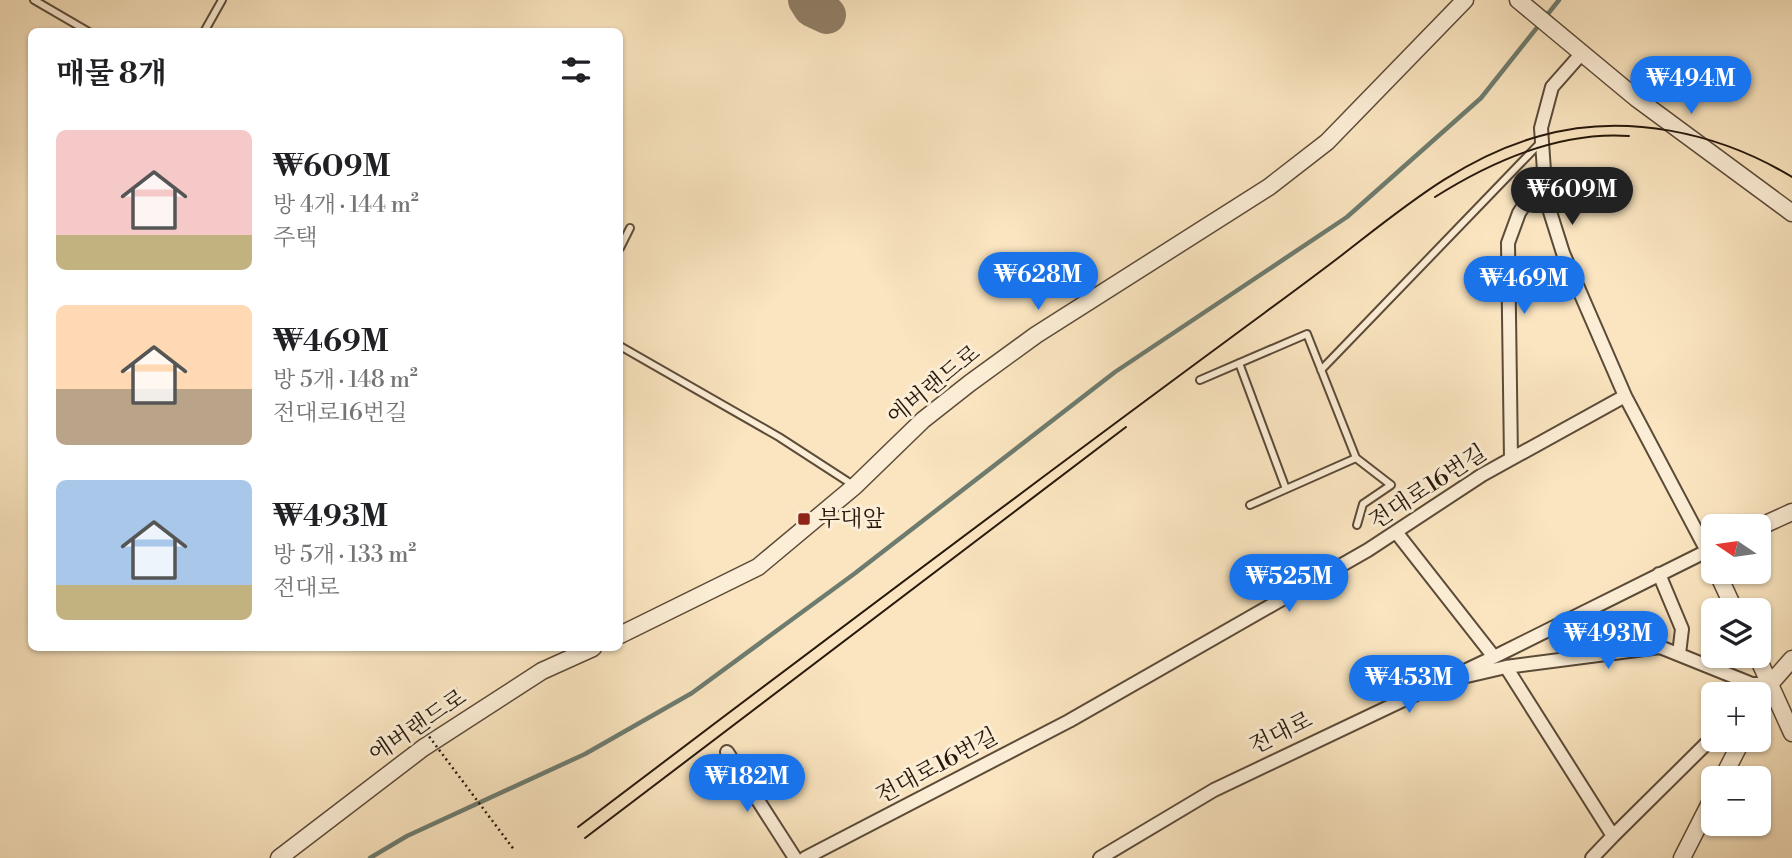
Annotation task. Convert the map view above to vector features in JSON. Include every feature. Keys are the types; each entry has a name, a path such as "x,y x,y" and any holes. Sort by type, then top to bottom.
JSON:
{"street":[{"name":"에버랜드로","path":"623,634 758,567 855,486 923,420 1025,343 1269,187 1327,142 1465,0"},
{"path":"1519,1 1636,98 1792,213"},
{"path":"1576,48 1552,87 1541,128 1546,199 1563,253 1625,396 1701,536"},
{"path":"1511,459 1508,243 1519,213 1545,173"},
{"name":"전대로16번길","path":"805,858 1069,721 1396,532 1511,459 1625,396"},
{"path":"1771,522 1792,512"},
{"path":"1396,532 1494,657"},
{"name":"전대로","path":"1100,858 1214,790 1494,657 1659,574 1701,558"},
{"path":"1659,574 1682,629 1679,654"},
{"path":"1436,683 1506,667 1660,647 1747,682"},
{"name":"에버랜드로","path":"279,858 424,748 542,671 586,651"},
{"path":"1771,683 1792,659"},
{"path":"1506,667 1613,836"},
{"path":"1771,686 1792,733"},
{"path":"1592,858 1701,749"},
{"path":"727,752 795,858"},
{"path":"1682,858 1701,821"}],"lane":[{"path":"34,0 82,28"},
{"path":"206,28 222,0"},
{"path":"1321,370 1542,141"},
{"path":"623,242 630,228"},
{"path":"1200,380 1307,334 1356,458 1391,485 1363,504 1357,525"},
{"path":"623,348 779,437 855,486"},
{"path":"1239,363 1286,489"},
{"path":"1250,505 1356,458"}],"path":[{"path":"457,688 416,719 515,851"}],"waterway":[{"path":"370,858 407,836 585,754 692,693 854,574 1115,372 1347,217 1481,98 1559,0"}],"taxiway":[{"path":"807,0 812,8 827,15"}],"tram line":[{"path":"578,827 1388,219 1460,170 1512,145 1540,136 1604,126 1670,131 1702,138 1733,148 1792,177"},
{"path":"1435,197 1480,172 1527,151 1577,138 1629,136"},
{"path":"585,838 1126,427"}],"place":[{"name":"부대앞","path":"804,519"}]}
